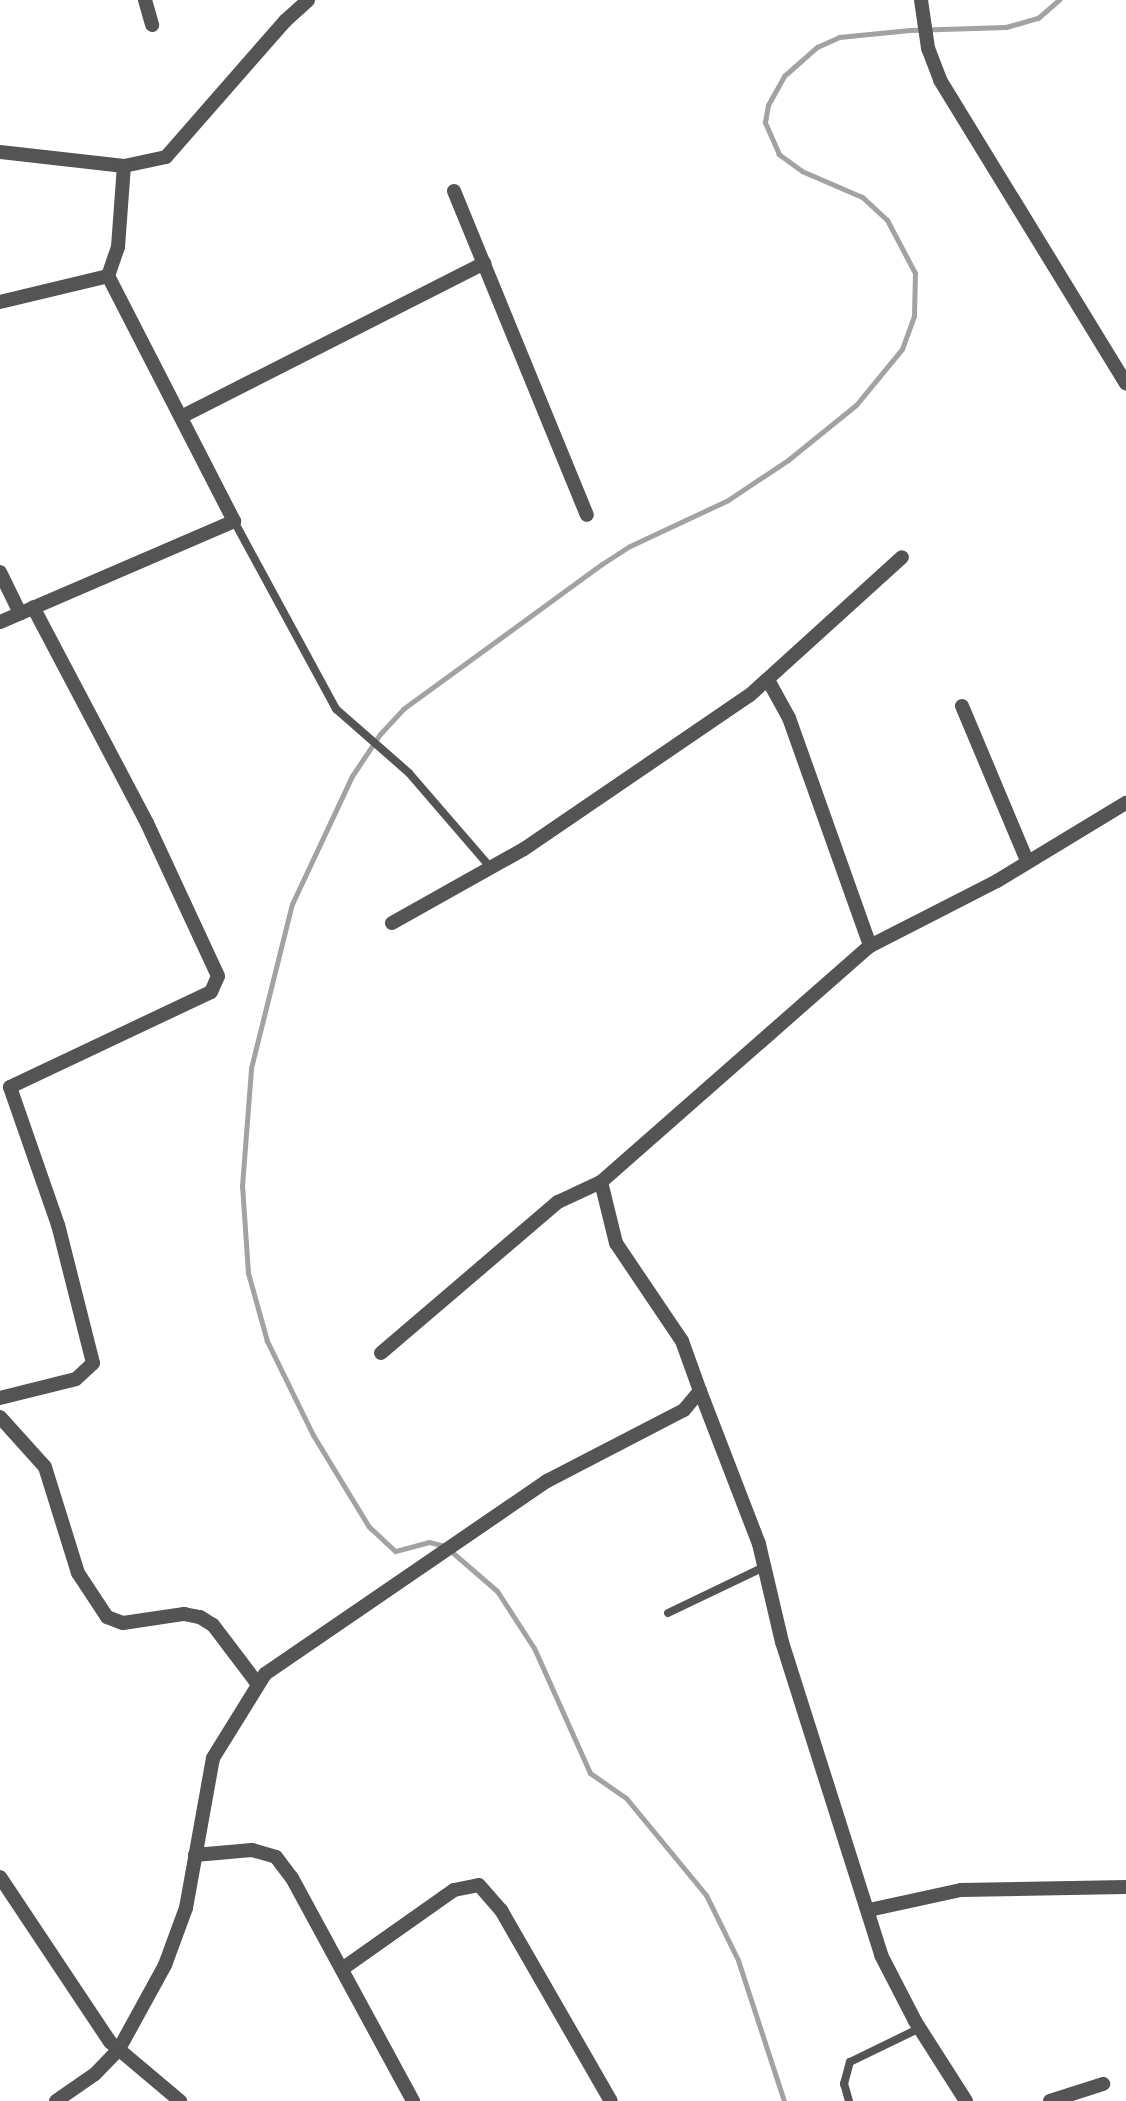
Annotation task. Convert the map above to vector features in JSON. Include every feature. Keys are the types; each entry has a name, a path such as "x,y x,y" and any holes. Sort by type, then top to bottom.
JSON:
{"street":[{"path":"146,0 152,26"},
{"path":"0,152 124,166 166,158 284,21 308,0"},
{"path":"922,7 928,48 959,114 1126,384"},
{"path":"0,622 234,521 108,276 118,247 124,166"},
{"path":"454,191 587,515"},
{"path":"182,416 484,263"},
{"path":"0,302 108,276"},
{"path":"392,922 598,802 768,680 902,557"},
{"path":"0,572 27,610 146,823 218,976 210,992 10,1087 58,1225 93,1363 76,1379 0,1398"},
{"path":"768,680 790,718 870,946"},
{"path":"962,706 1027,861"},
{"path":"381,1354 558,1202 600,1182 792,1010 870,946 1126,803"},
{"path":"600,1182 616,1243 682,1341 766,1566 787,1656 881,1954 920,2028 966,2101"},
{"path":"56,2101 95,2074 119,2049 176,1938 213,1758 257,1684 548,1481 684,1410 700,1391"},
{"path":"0,1418 45,1467 78,1572 107,1617 123,1622 184,1614 200,1617 213,1625 257,1684"},
{"path":"195,1855 252,1850 276,1858 413,2101"},
{"path":"0,1877 101,2029 180,2101"},
{"path":"342,1969 454,1890 479,1884 501,1910 611,2101"},
{"path":"869,1910 961,1890 1126,1887"},
{"path":"1050,2101 1103,2084"}],"lane":[{"path":"234,521 336,710 394,760 490,867"},
{"path":"668,1614 766,1566"},
{"path":"849,2101 844,2084 850,2062 920,2028"}],"waterway":[{"path":"784,2101 738,1960 706,1895 626,1798 590,1773 534,1648 497,1591 445,1546 429,1542 395,1551 369,1527 313,1435 267,1341 248,1273 242,1186 251,1068 292,904 352,776 380,734 403,709 602,564 630,546 728,500 788,460 856,405 902,349 914,316 915,273 887,220 862,197 802,171 779,154 765,122 768,105 784,76 817,47 839,37 1006,27 1038,18 1059,0"}]}
